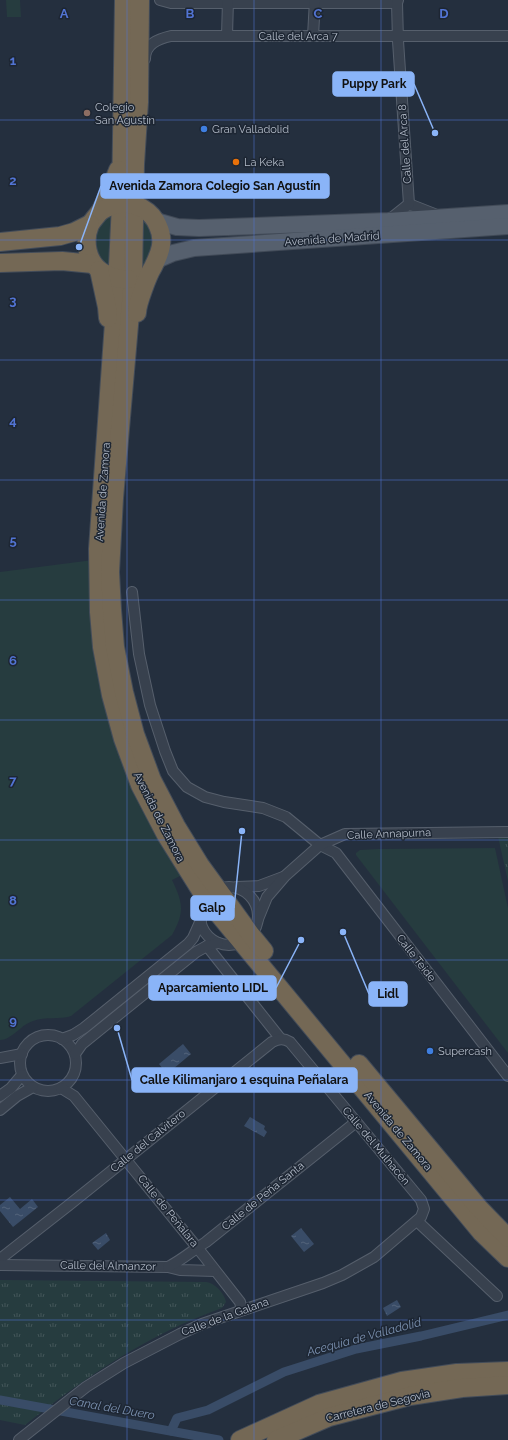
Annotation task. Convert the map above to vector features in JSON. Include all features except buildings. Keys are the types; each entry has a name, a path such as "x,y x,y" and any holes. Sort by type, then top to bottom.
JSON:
{"highway":[{"name":"Avenida de Zamora","path":"124,0 122,162 128,204"},
{"name":"Avenida de Zamora","path":"140,0 138,102 128,204 125,279 114,428 98,549 99,612 102,647 111,695 123,739 140,785 166,835 197,872 214,899 481,1232 508,1258"},
{"path":"114,428 105,389 108,327 107,307 96,267 87,248 86,240 122,162"},
{"path":"0,242 60,236 74,232 109,207 128,204 146,210 156,221 162,238 160,254 137,310 132,383 114,428"},
{"path":"0,263 62,261 96,267 108,276 125,279 145,274 155,264"},
{"path":"197,872 214,899"},
{"path":"243,934 266,962"},
{"name":"Avenida de Zamora","path":"266,962 479,1208 508,1238"},
{"path":"481,1232 508,1267"},
{"name":"Carretera de Segovia","path":"276,1440 302,1420 319,1404 344,1396 402,1381 457,1373 508,1371"},
{"name":"Carretera de Segovia","path":"240,1440 302,1420 329,1417 410,1396 462,1388 508,1385"}],"main road":[{"name":"Avenida de Madrid","path":"156,221 177,227 192,228 388,221 508,213"},
{"name":"Avenida de Madrid","path":"155,264 173,253 194,248 508,226"}],"street":[{"path":"160,0 171,3 228,1 397,1"},
{"path":"227,36 228,1"},
{"path":"313,36 315,1"},
{"name":"Calle del Arca 8","path":"397,1 397,36 409,204"},
{"name":"Calle del Arca 7","path":"138,102 144,72 145,54 149,45 161,38 170,36 508,36"},
{"path":"409,204 444,218"},
{"name":"Avenida de Madrid","path":"388,221 409,204"},
{"name":"Calle Teide","path":"132,592 139,654 150,705 164,751 173,771 187,787 205,797 224,802 263,808 286,817 320,845 336,853 508,1076"},
{"name":"Calle Annapurna","path":"243,934 267,897 285,876 320,845 345,834 508,832"},
{"name":"Calle Annapurna","path":"214,899 259,886 285,876"},
{"path":"62,1039 73,1035 84,1028 188,944 193,938 214,899 247,893 252,898 256,908 243,934 207,946 196,952 82,1044 75,1054"},
{"name":"Calle del Mulhacén","path":"207,946 282,1039 290,1042 421,1200 424,1209 422,1217 417,1221"},
{"path":"52,1036 62,1039 70,1045 75,1054 76,1068 71,1080 61,1088 49,1092 38,1090 27,1082 22,1074 21,1058 29,1043 38,1037 52,1036"},
{"name":"Calle del Calvitero","path":"0,1259 272,1042 282,1039"},
{"path":"3,1057 21,1058"},
{"path":"0,1096 11,1088 22,1074"},
{"name":"Calle de Peñalara","path":"71,1080 74,1096"},
{"path":"0,1110 17,1096 33,1087"},
{"name":"Calle de Peñalara","path":"61,1088 74,1096 126,1159 240,1302 242,1310"},
{"name":"Calle de Peña Santa","path":"168,1267 178,1262 206,1242 356,1122"},
{"path":"417,1221 497,1296"},
{"name":"Calle de la Galana","path":"19,1440 86,1387 124,1363 202,1324 323,1283 359,1266 374,1257 417,1221"},
{"path":"14,1248 17,1258 26,1265"},
{"name":"Calle del Almanzor","path":"0,1265 168,1267 180,1270 215,1271"}],"green space":[{"path":"6,0 20,0 21,17 7,17"},
{"path":"113,214 114,271 105,266 97,256 94,242 100,223 106,217"},
{"path":"139,215 155,234 147,264 142,268"},
{"path":"93,560 182,875 172,880 180,901 181,914 172,935 71,1016 33,1021 26,1024 4,1040 0,1040 0,572"},
{"path":"497,832 508,832 508,881"},
{"path":"495,848 508,908 508,1053 356,855 356,853 360,850 378,849"},
{"path":"0,1280 206,1282 213,1284 219,1289 226,1302 222,1308 168,1331 119,1358 71,1390 25,1425 0,1420"}],"water":[{"path":"183,1044 191,1054 167,1074 159,1064"},
{"path":"250,1117 265,1126 264,1129 267,1132 264,1137 244,1126"},
{"path":"10,1197 20,1209 32,1199 38,1207 13,1227 0,1211 0,1205"},
{"path":"301,1228 314,1244 304,1252 291,1236"},
{"path":"106,1233 110,1240 98,1250 92,1243"},
{"path":"397,1300 401,1307 387,1316 383,1308"}],"waterway":[{"name":"Acequia de Valladolid","path":"171,1431 177,1418 208,1410 284,1372 356,1349 421,1336 508,1315"},
{"name":"Canal del Duero","path":"0,1400 219,1440"}],"place":[{"name":"Colegio San Agustín","path":"87,113"},
{"name":"Gran Valladolid","path":"204,129"},
{"name":"Puppy Park","path":"435,133"},
{"name":"La Keka","path":"236,162"},
{"name":"Avenida Zamora Colegio San Agustín","path":"79,247"},
{"name":"Galp","path":"242,831"},
{"name":"Lidl","path":"343,932"},
{"name":"Aparcamiento LIDL","path":"301,940"},
{"name":"Calle Kilimanjaro 1 esquina Peñalara","path":"117,1028"},
{"name":"Supercash","path":"430,1051"}]}
